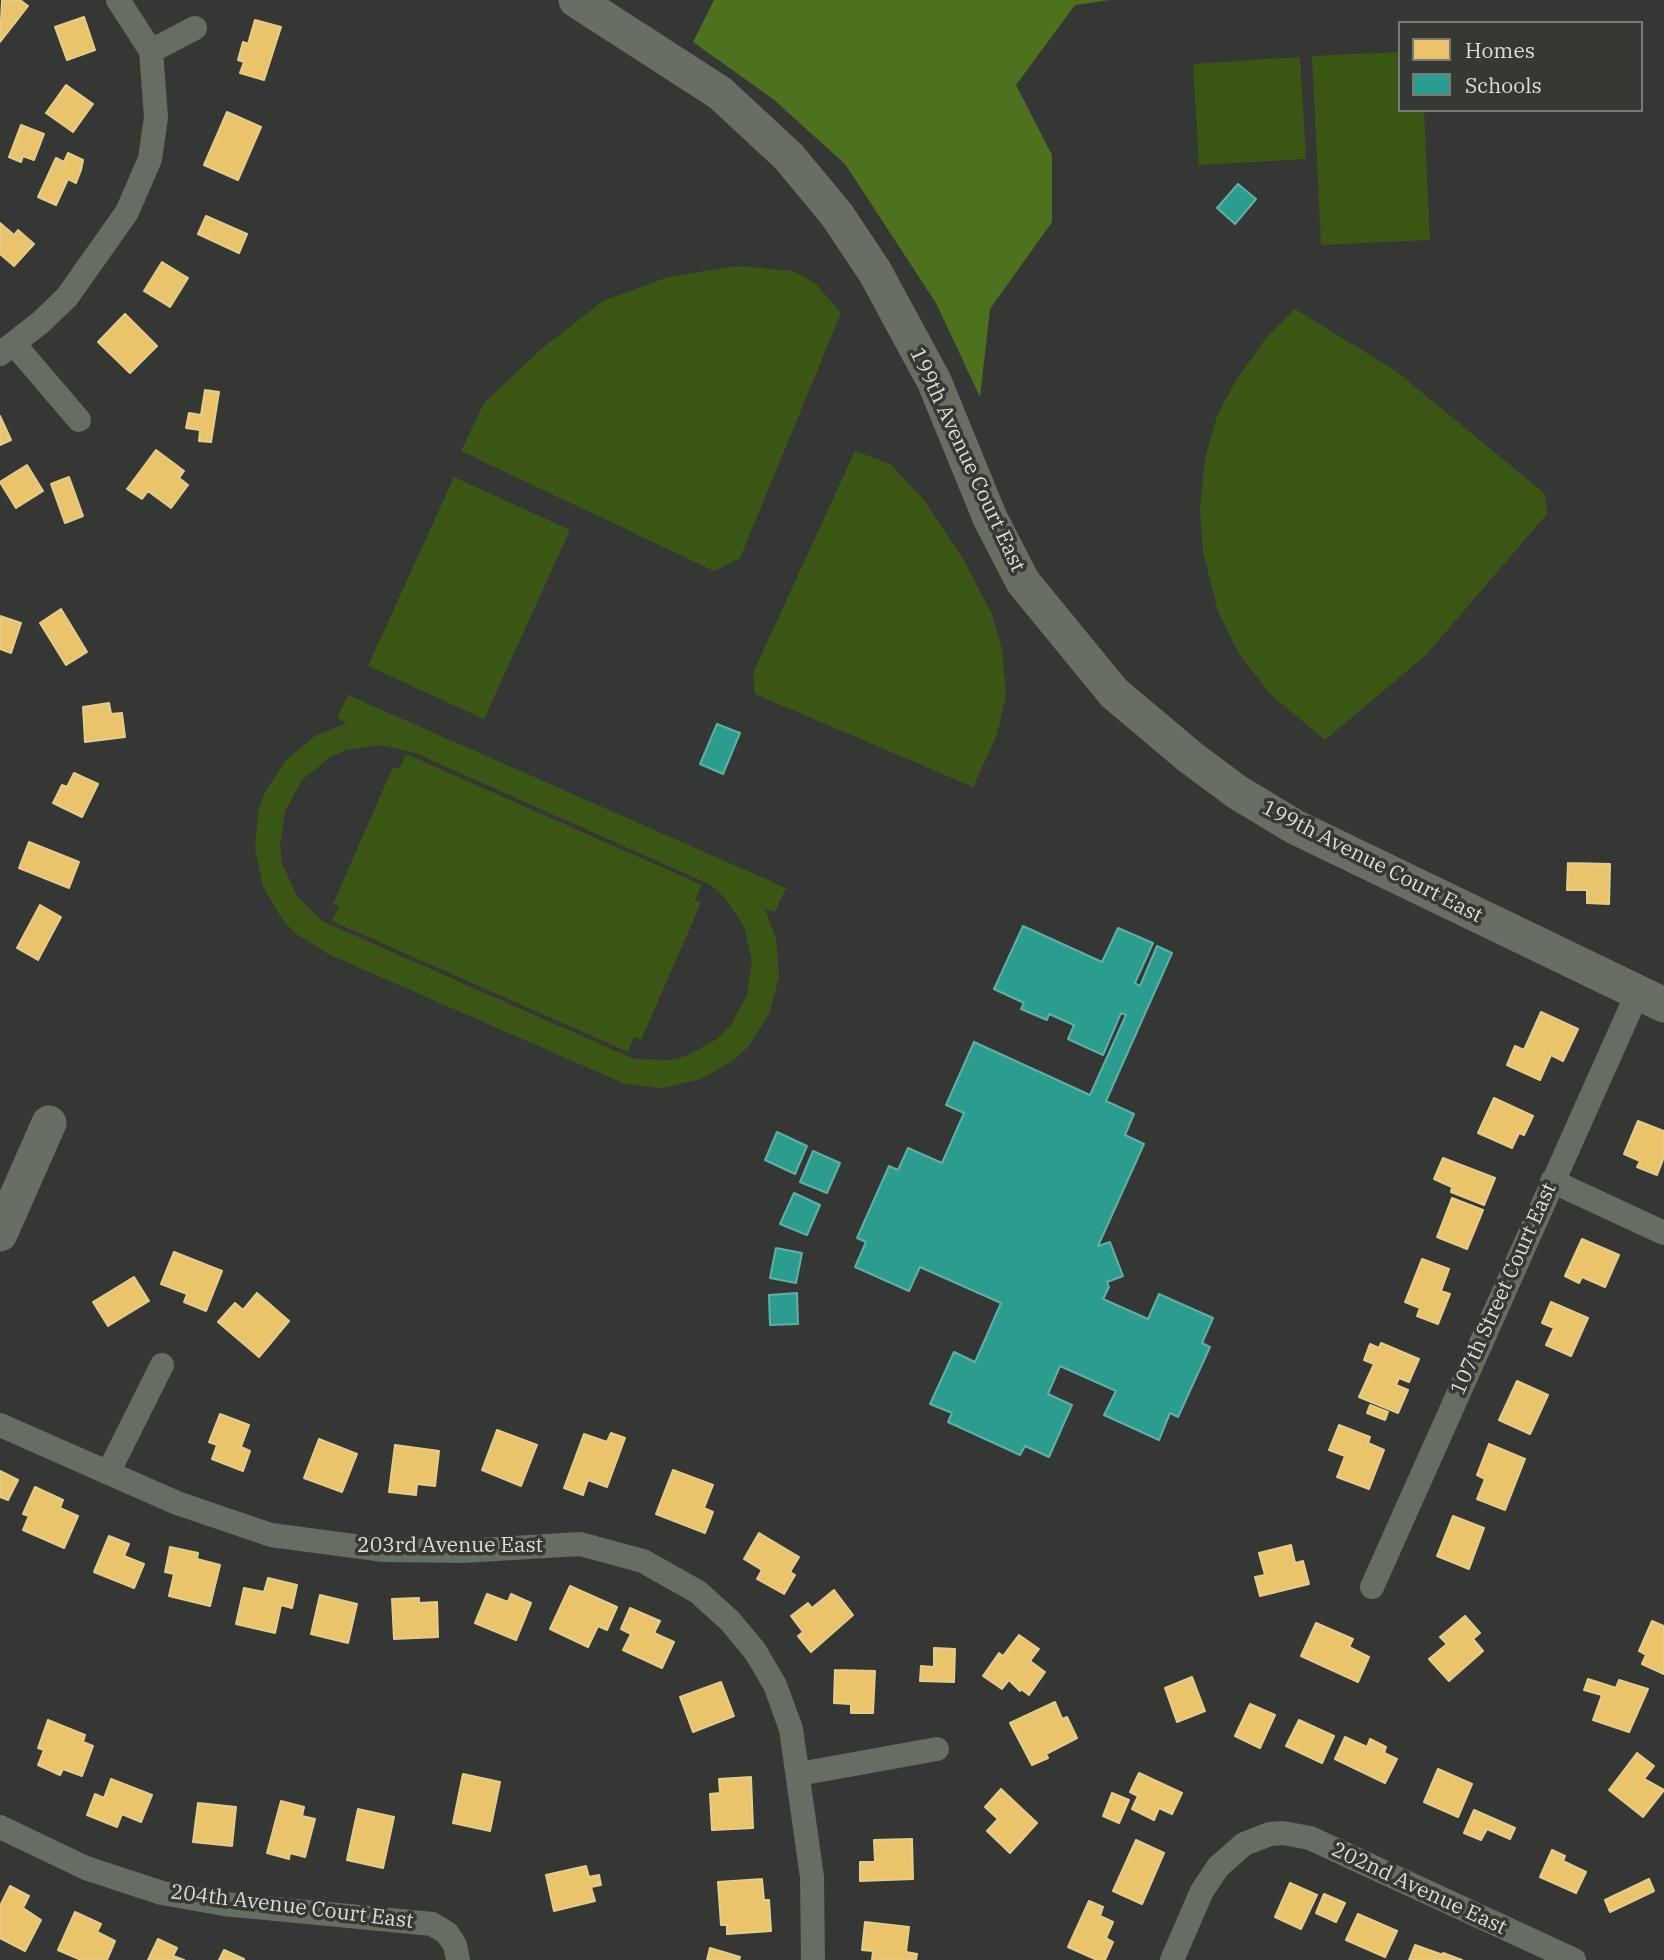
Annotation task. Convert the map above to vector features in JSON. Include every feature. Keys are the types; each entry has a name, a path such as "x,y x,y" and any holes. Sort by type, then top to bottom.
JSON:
{"main road":[{"name":"199th Avenue Court East","path":"576,0 720,93 789,157 837,215 875,272 934,381 990,517 1023,582 1114,693 1189,757 1237,792 1295,827 1651,998"},
{"path":"0,1234 49,1123"}],"street":[{"path":"79,420 7,349 67,297 106,246 144,177 153,144 156,117 151,51 118,0"},
{"path":"151,51 195,28"},
{"name":"107th Street Court East","path":"1372,1587 1552,1181 1651,998"},
{"path":"1552,1181 1664,1233"},
{"path":"108,1473 162,1365"},
{"name":"203rd Avenue East","path":"0,1424 177,1503 271,1535 329,1545 384,1550 463,1551 580,1545 643,1561 698,1592 730,1621 755,1651 775,1685 791,1729 812,1877 813,1960"},
{"path":"799,1774 937,1749"},
{"name":"204th Avenue Court East","path":"0,1827 86,1868 162,1893 224,1904 432,1924 447,1933 457,1956"},
{"name":"202nd Avenue East","path":"1172,1960 1202,1891 1218,1867 1244,1844 1283,1833 1310,1838 1574,1960"}],"green space":[{"path":"714,0 1110,0 1075,5 1016,85 1052,155 1052,222 990,309 980,397 936,303 845,164 773,99 693,42"},
{"path":"1398,52 1398,112 1424,112 1430,240 1321,245 1312,56"},
{"path":"1300,57 1306,159 1199,165 1193,64"},
{"path":"737,266 793,271 815,283 841,313 740,558 714,571 461,451 484,403 540,350 603,301 668,277"},
{"path":"1295,309 1396,371 1545,494 1547,514 1426,655 1325,740 1270,694 1239,654 1218,611 1203,552 1200,508 1205,458 1217,416 1235,382 1266,338"},
{"path":"855,451 890,464 924,500 962,557 992,614 1002,650 1006,695 997,735 973,787 755,694 753,673"},
{"path":"454,477 570,530 484,719 368,666"},
{"path":"348,695 786,888 775,912 765,909 776,939 779,977 769,1014 748,1047 734,1060 701,1079 663,1088 625,1084 328,954 295,933 282,919 263,886 255,849 258,811 265,792 286,760 315,736 347,723 337,718","holes":["381,745 415,753 711,885 724,897 744,926 752,960 747,995 730,1026 717,1039 686,1056 669,1060 634,1059 322,921 297,896 282,863 280,846 285,811 302,780 330,757 346,750"]},
{"path":"406,754 702,885 695,900 701,903 641,1040 634,1037 628,1052 332,921 339,907 333,904 393,767 399,769"}],"building: Homes":[{"path":"2,0 20,0 28,6 0,42"},
{"path":"84,17 95,50 67,60 55,27"},
{"path":"255,20 281,27 264,80 240,73 244,62 238,60 243,42 248,44"},
{"path":"66,85 93,104 73,132 46,113"},
{"path":"227,112 261,127 238,180 204,165"},
{"path":"21,125 44,134 34,160 23,156 21,162 9,157"},
{"path":"68,153 83,160 81,170 76,183 68,179 56,205 38,197 56,158 64,162"},
{"path":"206,216 247,234 239,253 198,234"},
{"path":"0,223 14,235 18,230 34,244 14,266 0,254"},
{"path":"162,262 188,278 170,307 144,291"},
{"path":"125,314 157,346 130,373 98,342"},
{"path":"205,390 219,392 211,442 199,441 200,430 186,428 189,413 201,415"},
{"path":"0,416 11,440 0,445"},
{"path":"156,450 184,471 179,478 188,485 171,508 148,491 142,499 127,489"},
{"path":"27,465 43,491 16,508 0,482"},
{"path":"69,477 83,516 65,523 51,484"},
{"path":"61,609 87,652 66,665 40,623"},
{"path":"0,616 21,623 11,653 0,649"},
{"path":"109,703 111,714 122,713 125,737 85,742 83,707"},
{"path":"74,773 98,784 82,817 53,803 62,785 67,787"},
{"path":"29,842 79,862 69,888 19,868"},
{"path":"1568,863 1610,864 1609,904 1587,903 1587,890 1567,890"},
{"path":"40,905 61,917 38,960 17,948"},
{"path":"1541,1012 1578,1029 1563,1061 1551,1055 1540,1080 1507,1065 1515,1046 1524,1050"},
{"path":"1494,1098 1533,1116 1524,1135 1519,1133 1512,1148 1478,1133"},
{"path":"1638,1121 1664,1131 1664,1157 1657,1175 1637,1167 1640,1161 1624,1154"},
{"path":"1443,1158 1495,1178 1484,1205 1451,1192 1452,1187 1434,1179"},
{"path":"1452,1198 1483,1210 1467,1249 1437,1237"},
{"path":"1582,1239 1619,1255 1605,1287 1582,1277 1579,1283 1565,1276"},
{"path":"174,1252 222,1271 206,1311 184,1302 187,1294 161,1284"},
{"path":"1422,1259 1449,1269 1441,1291 1450,1294 1438,1324 1417,1316 1420,1308 1405,1302"},
{"path":"134,1277 149,1301 108,1326 93,1302"},
{"path":"257,1293 289,1321 259,1357 218,1322 235,1303 243,1310"},
{"path":"1551,1302 1588,1318 1571,1356 1546,1345 1554,1328 1542,1323"},
{"path":"1381,1343 1419,1359 1409,1382 1399,1378 1396,1385 1408,1390 1398,1413 1359,1397 1374,1364 1364,1360 1370,1344 1379,1348"},
{"path":"1517,1381 1548,1395 1530,1434 1499,1420"},
{"path":"1370,1405 1388,1412 1385,1420 1367,1413"},
{"path":"220,1414 249,1425 241,1447 250,1451 243,1471 212,1459 217,1445 209,1442"},
{"path":"1339,1425 1370,1437 1368,1443 1384,1450 1369,1489 1337,1477 1345,1456 1329,1450"},
{"path":"497,1430 537,1445 521,1486 482,1470"},
{"path":"611,1433 625,1438 607,1487 588,1480 583,1495 564,1488 584,1434 607,1442"},
{"path":"319,1439 357,1454 342,1492 304,1478"},
{"path":"1489,1444 1525,1459 1505,1510 1477,1499 1485,1479 1477,1475"},
{"path":"395,1445 439,1451 435,1486 417,1484 416,1495 389,1492"},
{"path":"673,1470 713,1485 704,1508 713,1512 705,1533 656,1514"},
{"path":"0,1471 18,1480 8,1500 0,1497"},
{"path":"35,1487 63,1500 60,1508 78,1516 64,1548 23,1530 29,1516 23,1514"},
{"path":"1453,1516 1484,1528 1469,1569 1437,1556"},
{"path":"759,1533 799,1557 790,1572 795,1575 784,1594 757,1579 762,1570 744,1559"},
{"path":"109,1536 129,1544 124,1556 144,1564 134,1588 94,1572"},
{"path":"1291,1545 1295,1563 1303,1561 1309,1584 1260,1596 1255,1577 1265,1575 1259,1553"},
{"path":"170,1547 198,1553 197,1559 220,1565 210,1606 169,1596 174,1574 165,1572"},
{"path":"268,1578 297,1585 292,1608 281,1605 275,1633 236,1624 244,1588 264,1592"},
{"path":"570,1586 617,1607 607,1630 598,1626 588,1647 550,1629"},
{"path":"834,1590 853,1615 811,1652 798,1636 803,1632 791,1616 808,1603 812,1608"},
{"path":"487,1594 508,1602 511,1594 531,1603 516,1640 475,1623"},
{"path":"320,1595 357,1604 348,1643 311,1634"},
{"path":"419,1598 419,1603 437,1602 438,1637 394,1639 392,1599"},
{"path":"630,1608 660,1621 654,1633 674,1642 662,1668 623,1650 631,1634 621,1629"},
{"path":"1465,1616 1480,1633 1473,1639 1483,1651 1449,1681 1429,1659 1447,1644 1440,1637"},
{"path":"1652,1621 1664,1626 1664,1674 1642,1664 1646,1655 1639,1651"},
{"path":"1316,1623 1353,1639 1349,1647 1369,1657 1358,1682 1301,1656"},
{"path":"1019,1635 1039,1649 1030,1661 1045,1672 1029,1695 1021,1689 1020,1691 1009,1680 1002,1689 983,1676 999,1653 1003,1656"},
{"path":"934,1648 955,1649 954,1682 920,1681 921,1666 934,1667"},
{"path":"835,1670 875,1671 873,1713 851,1713 851,1704 834,1703"},
{"path":"1192,1677 1205,1711 1177,1722 1165,1688"},
{"path":"1588,1679 1616,1688 1619,1680 1648,1689 1629,1732 1593,1720 1602,1695 1584,1690"},
{"path":"721,1682 734,1716 693,1732 680,1697"},
{"path":"1055,1702 1062,1719 1067,1717 1077,1738 1046,1754 1048,1758 1032,1765 1010,1723"},
{"path":"1250,1704 1275,1715 1260,1748 1235,1736"},
{"path":"48,1720 85,1735 83,1742 93,1746 82,1776 63,1769 60,1775 38,1765 44,1750 38,1748"},
{"path":"1299,1720 1334,1736 1322,1763 1286,1746"},
{"path":"1345,1737 1367,1747 1370,1739 1386,1747 1384,1753 1397,1759 1385,1783 1335,1759"},
{"path":"1637,1753 1654,1766 1644,1779 1664,1790 1643,1817 1609,1790"},
{"path":"1438,1769 1472,1784 1458,1817 1424,1802"},
{"path":"1139,1773 1182,1793 1172,1814 1159,1808 1154,1820 1132,1809 1138,1796 1130,1792"},
{"path":"463,1774 500,1782 490,1831 453,1823"},
{"path":"751,1777 753,1828 712,1830 710,1794 720,1793 719,1779"},
{"path":"111,1779 152,1795 141,1822 122,1814 117,1827 87,1815 95,1794 104,1798"},
{"path":"1001,1789 1037,1823 1010,1853 987,1831 998,1819 985,1807"},
{"path":"1112,1793 1129,1800 1119,1823 1103,1816"},
{"path":"281,1801 304,1807 302,1816 315,1819 305,1857 290,1853 289,1859 267,1853"},
{"path":"198,1803 236,1807 232,1846 193,1842"},
{"path":"358,1809 394,1817 383,1868 347,1860"},
{"path":"1474,1810 1515,1828 1510,1839 1487,1829 1481,1840 1464,1833"},
{"path":"912,1839 913,1879 860,1881 860,1862 875,1862 874,1840"},
{"path":"1136,1840 1164,1853 1142,1904 1113,1891"},
{"path":"1552,1850 1565,1856 1563,1861 1586,1872 1576,1893 1540,1877"},
{"path":"586,1866 589,1877 599,1875 601,1885 591,1887 595,1901 554,1911 546,1875"},
{"path":"762,1879 764,1900 769,1900 771,1931 727,1934 727,1925 721,1925 718,1882"},
{"path":"1649,1879 1654,1891 1610,1912 1605,1900"},
{"path":"1290,1883 1317,1895 1301,1929 1275,1917"},
{"path":"10,1886 29,1896 23,1908 41,1920 25,1951 0,1938 0,1906"},
{"path":"1324,1894 1345,1903 1336,1922 1316,1913"},
{"path":"1089,1901 1103,1907 1100,1916 1113,1922 1106,1938 1113,1942 1105,1960 1097,1960 1068,1947"},
{"path":"75,1912 101,1924 97,1932 115,1941 107,1960 81,1960 58,1950"},
{"path":"1358,1914 1397,1931 1385,1957 1346,1940"},
{"path":"865,1922 909,1927 906,1952 917,1954 916,1960 872,1960 873,1951 862,1950"},
{"path":"158,1939 177,1948 173,1956 184,1960 148,1960"},
{"path":"1415,1945 1443,1955 1462,1960 1409,1960"},
{"path":"710,1948 740,1957 739,1960 707,1960"},
{"path":"224,1950 244,1959 244,1960 219,1960"}],"building: Schools":[{"path":"1238,184 1256,199 1235,224 1217,208"},
{"path":"717,724 740,733 723,774 700,764"},
{"path":"1023,926 1102,962 1118,928 1153,943 1135,983 1140,986 1157,946 1172,953 1106,1101 1134,1114 1125,1135 1144,1144 1098,1246 1110,1242 1123,1276 1107,1282 1109,1287 1103,1299 1148,1319 1159,1294 1213,1318 1202,1343 1210,1347 1178,1417 1170,1413 1159,1440 1104,1415 1116,1391 1060,1366 1048,1394 1072,1405 1049,1457 1025,1446 1020,1455 948,1422 952,1413 930,1404 954,1352 975,1362 1001,1303 920,1267 909,1291 855,1267 866,1242 857,1238 889,1166 898,1170 908,1148 942,1163 964,1113 946,1105 974,1042 1090,1095 1126,1015 1121,1013 1103,1055 1068,1039 1074,1025 1049,1014 1047,1020 1021,1009 1024,1003 994,989"},
{"path":"777,1132 807,1146 795,1174 765,1160"},
{"path":"813,1151 840,1163 827,1193 800,1182"},
{"path":"794,1193 820,1205 807,1235 780,1224"},
{"path":"776,1248 802,1253 796,1283 770,1278"},
{"path":"797,1293 798,1324 770,1325 769,1295"}]}
